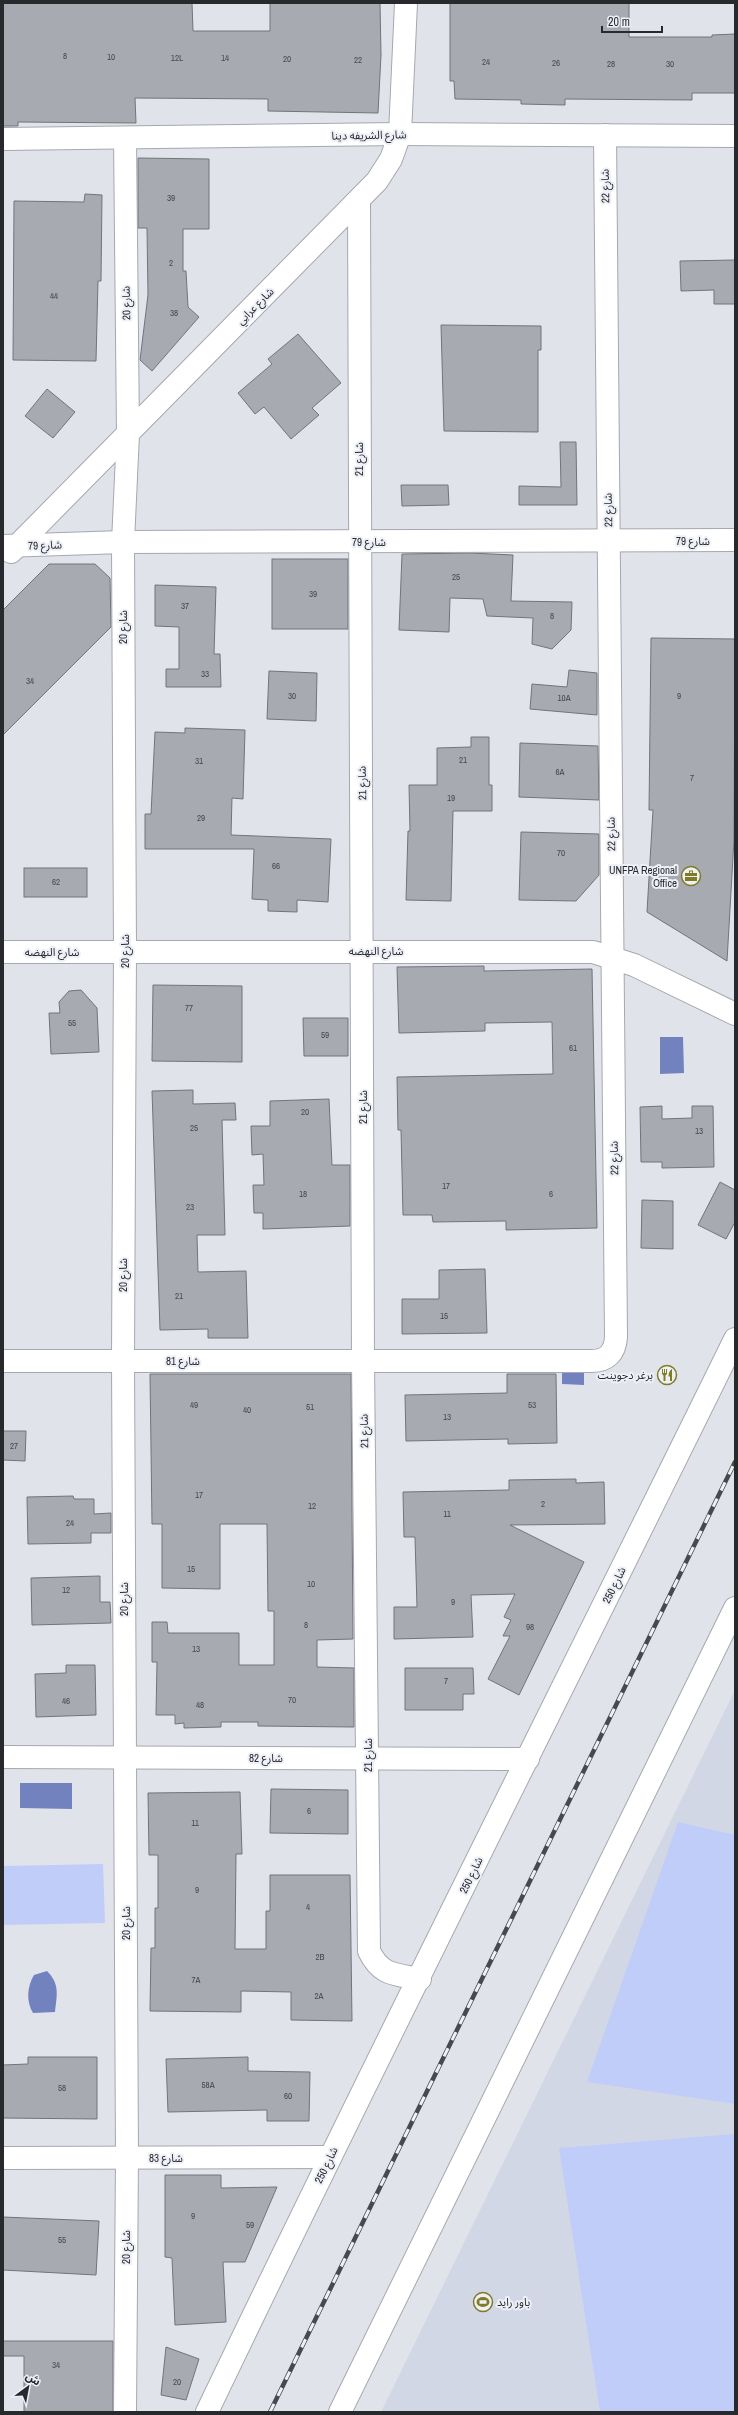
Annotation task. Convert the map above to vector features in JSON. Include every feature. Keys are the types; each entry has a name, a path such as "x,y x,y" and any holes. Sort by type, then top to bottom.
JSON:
{"street":[{"name":"شارع عرابي","path":"8,551 128,434 377,182 391,159 400,134 406,3"},
{"name":"شارع الشريفه دينا","path":"3,139 400,134 735,136"},
{"name":"شارع 22","path":"364,1361 598,1361 604,1359 613,1350 616,1338 605,135"},
{"name":"شارع 20","path":"125,138 128,434 123,542 125,952 123,1361 127,2158 125,2412"},
{"name":"شارع 21","path":"359,201 360,542 364,951 364,1361 369,1951 376,1964 388,1973 420,1979"},
{"name":"شارع 79","path":"8,551 123,542 735,540"},
{"name":"شارع النهضه","path":"3,952 593,952 634,964 735,1014"},
{"name":"شارع 250","path":"207,2412 329,2157 420,1979 735,1339"},
{"name":"شارع 81","path":"3,1361 364,1361"},
{"path":"340,2412 735,1608"},
{"name":"شارع 82","path":"3,1757 528,1760"},
{"name":"شارع 83","path":"3,2158 329,2157"}],"shaded area":[{"path":"660,1037 683,1037 684,1073 660,1074"},
{"path":"562,1369 584,1370 584,1385 562,1384"},
{"path":"735,1690 735,2412 381,2412"},
{"path":"20,1783 72,1783 72,1809 20,1808"},
{"path":"678,1822 735,1835 735,2104 587,2082"},
{"path":"103,1864 105,1923 3,1925 3,1866"},
{"path":"47,1971 54,1980 57,1990 55,2012 33,2013 28,1999 30,1984 34,1975"},
{"path":"735,2134 735,2412 600,2412 559,2148"}],"building":[{"path":"3,3 192,3 193,31 270,31 270,3 380,3 381,55 378,113 268,111 268,99 135,98 136,123 18,122 18,126 3,126"},
{"path":"450,3 629,3 629,37 712,37 712,35 735,34 735,93 692,93 692,100 565,99 565,105 521,104 521,100 455,99 454,81 450,81"},
{"path":"138,158 209,159 209,229 183,229 183,271 186,271 188,307 199,317 152,371 140,360 148,295 147,228 138,228"},
{"path":"85,194 102,195 101,281 98,281 96,361 13,360 14,201 84,202"},
{"path":"735,260 735,304 714,304 714,290 681,291 680,261"},
{"path":"441,325 541,326 541,350 538,350 538,432 444,431"},
{"path":"298,334 341,383 312,408 319,415 291,439 264,407 255,414 238,393 272,364 268,359"},
{"path":"47,389 75,412 53,438 25,416"},
{"path":"560,442 576,442 577,505 519,505 519,486 561,487"},
{"path":"401,485 448,485 449,505 402,506"},
{"path":"470,553 513,555 511,601 572,602 571,630 552,649 532,644 533,618 487,616 483,599 450,598 449,632 399,630 402,554"},
{"path":"272,559 348,559 348,629 272,629"},
{"path":"49,564 95,564 110,578 111,627 3,735 3,610"},
{"path":"155,585 216,587 214,654 220,654 221,687 166,687 166,669 179,669 179,627 155,626"},
{"path":"651,638 735,639 734,840 727,961 647,912 653,810 649,810"},
{"path":"569,670 597,673 597,715 530,709 532,684 567,687"},
{"path":"269,671 317,673 316,721 267,719"},
{"path":"185,728 245,730 243,799 232,798 231,835 331,839 328,902 297,900 297,912 268,911 268,900 252,899 254,849 145,849 145,814 151,814 155,732 185,733"},
{"path":"471,737 489,737 489,785 492,785 492,811 453,811 451,901 406,900 408,831 410,831 409,785 437,785 437,748 471,747"},
{"path":"520,743 598,746 599,800 519,797"},
{"path":"521,832 599,834 599,875 576,901 519,900"},
{"path":"24,868 87,868 87,897 24,897"},
{"path":"484,966 484,971 592,969 597,1228 506,1230 506,1221 433,1222 432,1215 403,1215 401,1130 398,1130 397,1077 553,1074 552,1022 485,1023 485,1031 399,1033 397,967"},
{"path":"153,985 242,986 242,1062 152,1061"},
{"path":"81,990 97,1008 99,1052 51,1054 49,1013 60,1013 59,1002 69,991"},
{"path":"303,1018 348,1018 348,1056 304,1056"},
{"path":"193,1090 193,1104 235,1103 236,1120 222,1120 225,1235 197,1235 198,1272 246,1271 248,1338 208,1338 208,1329 160,1330 152,1091"},
{"path":"329,1099 332,1165 350,1165 350,1226 263,1229 263,1213 254,1213 253,1185 264,1185 263,1154 252,1155 251,1126 270,1126 270,1101"},
{"path":"662,1106 662,1119 692,1118 692,1106 713,1106 714,1167 662,1168 662,1162 641,1162 640,1107"},
{"path":"720,1182 735,1190 735,1222 726,1239 698,1225"},
{"path":"642,1200 673,1201 673,1249 641,1248"},
{"path":"485,1269 487,1333 402,1334 402,1299 439,1299 439,1270"},
{"path":"150,1374 351,1374 353,1639 317,1640 317,1667 354,1668 354,1727 258,1726 258,1722 221,1722 221,1727 184,1728 184,1723 175,1724 175,1715 156,1715 157,1662 152,1662 152,1622 167,1622 168,1633 239,1633 239,1665 274,1665 274,1611 268,1611 267,1524 220,1524 220,1589 162,1588 162,1524 152,1524"},
{"path":"507,1374 556,1374 557,1443 508,1444 508,1439 406,1441 405,1395 507,1393"},
{"path":"3,1431 26,1431 25,1461 3,1460"},
{"path":"576,1479 576,1483 604,1482 605,1524 510,1525 584,1562 519,1695 488,1679 510,1636 503,1636 511,1620 504,1617 515,1594 471,1595 473,1637 394,1639 394,1607 417,1607 415,1537 404,1537 403,1492 509,1490 509,1480"},
{"path":"73,1496 74,1499 94,1499 94,1514 111,1513 111,1533 91,1533 91,1543 28,1544 27,1497"},
{"path":"100,1576 100,1602 110,1602 111,1623 32,1625 31,1578"},
{"path":"66,1665 95,1665 96,1715 36,1717 35,1674 66,1673"},
{"path":"405,1668 473,1668 474,1694 463,1694 463,1710 405,1710"},
{"path":"271,1789 348,1790 348,1834 270,1833"},
{"path":"240,1792 242,1854 236,1854 235,1949 266,1949 266,1911 270,1911 270,1875 350,1875 352,2021 291,2020 291,1992 241,1991 241,2012 150,2011 151,1948 155,1948 155,1908 158,1908 158,1855 149,1855 148,1793"},
{"path":"28,2057 97,2057 97,2119 3,2118 3,2065 28,2064"},
{"path":"248,2057 248,2071 310,2072 309,2121 267,2121 267,2110 168,2112 166,2059"},
{"path":"165,2175 221,2175 221,2188 277,2187 245,2262 223,2262 226,2322 175,2325 172,2258 165,2257"},
{"path":"3,2217 99,2221 96,2275 3,2270"},
{"path":"3,2341 113,2341 113,2412 24,2412 24,2356 3,2356"},
{"path":"166,2347 199,2359 186,2400 161,2395"}],"railway":[{"path":"270,2412 735,1462"}],"place":[{"name":"UNFPA Regional Office","path":"691,876"},
{"name":"برغر دجوينت","path":"667,1375"},
{"name":"باور رايد","path":"483,2302"}]}
